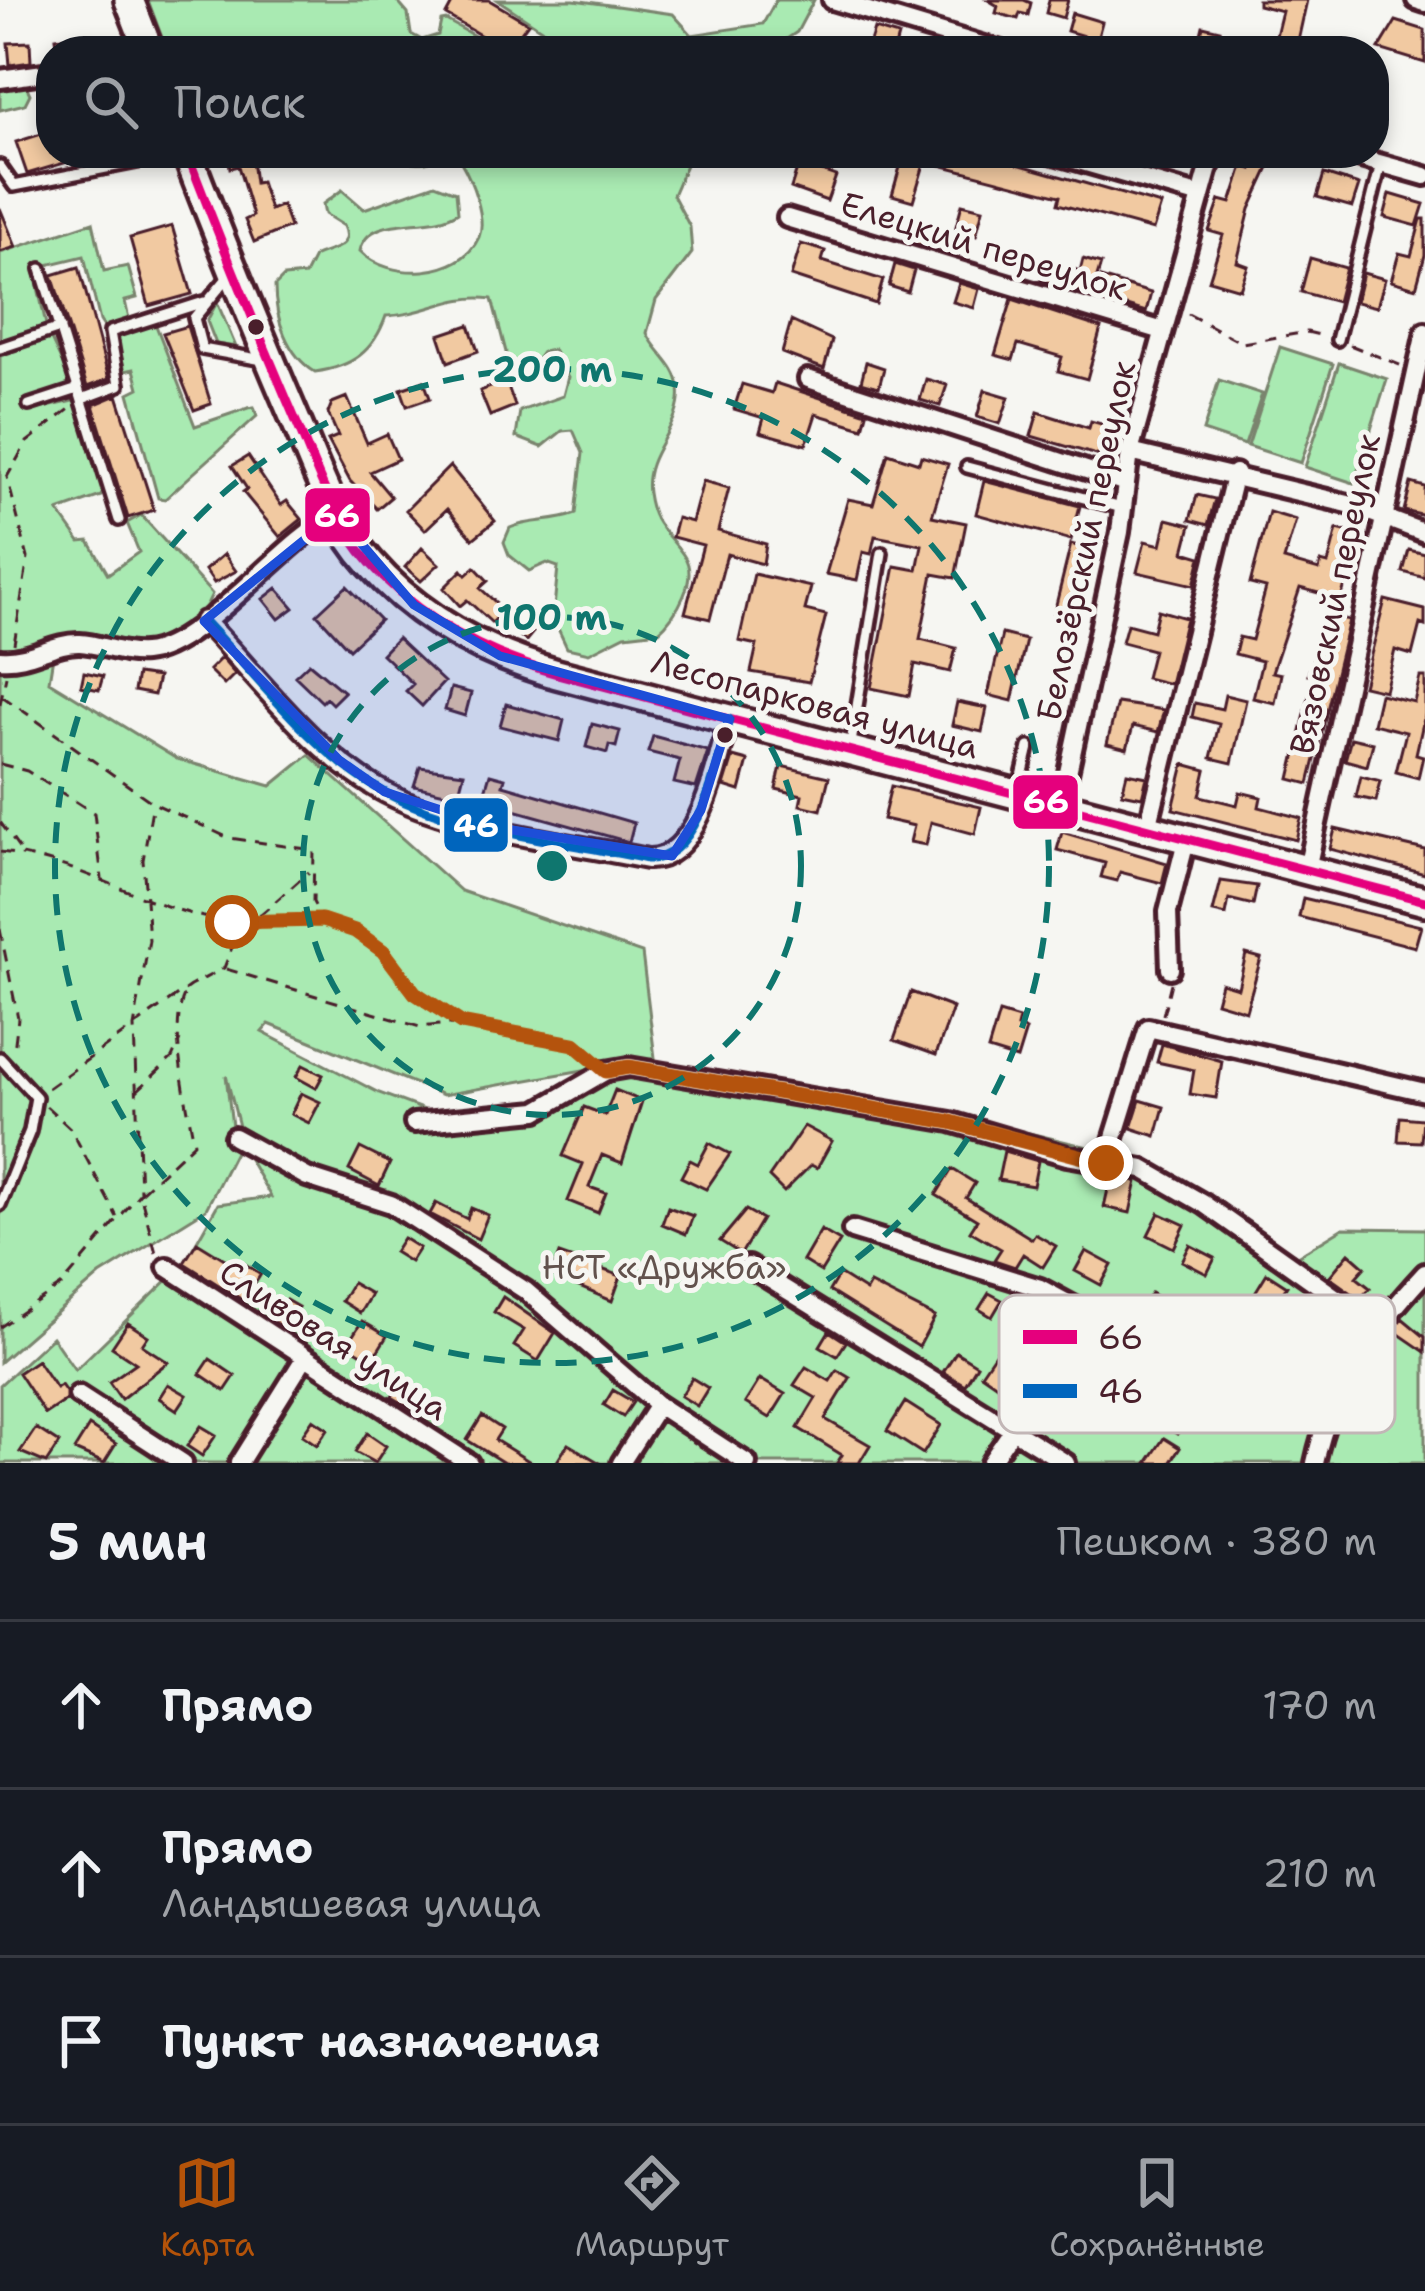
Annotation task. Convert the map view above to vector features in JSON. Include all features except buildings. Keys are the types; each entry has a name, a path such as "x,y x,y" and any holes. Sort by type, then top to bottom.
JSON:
{"main road":[{"path":"130,0 143,36"},
{"name":"Лесопарковая улица","path":"191,168 336,514 382,577 477,644 527,666 1425,901"}],"street":[{"path":"832,0 951,36"},
{"path":"0,79 36,74"},
{"path":"1389,166 1425,176"},
{"path":"1104,168 1201,196"},
{"name":"Белозёрский переулок","path":"1061,805 1122,508 1123,482 1209,168"},
{"name":"Елецкий переулок","path":"787,218 1163,331"},
{"name":"Вязовский переулок","path":"1307,869 1425,332"},
{"path":"808,379 1123,482"},
{"path":"1130,452 1235,472 1425,533"},
{"path":"1148,827 1235,472"},
{"path":"5,660 76,643 140,654 158,650 204,621 297,538 336,514"},
{"path":"204,621 339,760 385,792 494,826 647,859 663,860 680,849 710,789 729,718"},
{"path":"1170,969 1168,912 1187,837"},
{"path":"1106,1163 1154,1027 1425,1093"},
{"path":"414,1123 537,1111 606,1071 629,1067 951,1122 1143,1169 1173,1184 1332,1295"},
{"path":"234,1137 307,1177 391,1204 526,1291 658,1405 747,1463"},
{"path":"852,1230 1052,1295"},
{"path":"748,1266 999,1418"},
{"name":"Сливовая улица","path":"167,1267 469,1463"},
{"path":"1395,1305 1425,1273"},
{"path":"239,1463 305,1357"},
{"path":"78,1395 183,1463"},
{"path":"621,1463 658,1405"},
{"path":"990,1463 1010,1433"},
{"path":"1023,1433 1066,1463"},
{"path":"1315,1463 1325,1433"}],"lane":[{"path":"0,166 6,181 24,186 112,168"},
{"path":"1337,340 1380,168"},
{"path":"41,269 119,520"},
{"path":"233,272 204,302 193,326 202,349 222,356 270,360"},
{"path":"29,406 119,385 110,332 204,302"},
{"path":"0,348 60,328"},
{"path":"967,467 1122,508"},
{"path":"850,748 883,553"},
{"path":"1018,794 1029,747"},
{"path":"0,1058 36,1096 30,1131 0,1205"}],"path":[{"path":"1169,309 1242,343 1307,332 1414,373"},
{"path":"0,704 28,558 7,477 27,442 80,394"},
{"path":"2,696 153,803 229,838 314,850 313,902 322,920"},
{"path":"0,764 26,771 94,813 103,881"},
{"path":"153,803 143,860 149,901 145,981 134,1027 135,1092 140,1193 157,1259 167,1267"},
{"path":"0,822 23,854"},
{"path":"0,852 46,856 149,901 232,922 322,920 355,931 383,951 415,993 461,1023"},
{"path":"232,922 261,914 310,871"},
{"path":"117,1216 71,1129 36,1096 190,986 224,968 236,938 232,922"},
{"path":"0,928 18,1018 12,1066"},
{"path":"224,968 256,982 320,994 420,1027 461,1023 574,1044 606,1071"},
{"path":"1154,1027 1170,969"},
{"path":"0,1327 61,1286 117,1216 194,1143 178,1004 190,986"},
{"path":"135,1092 172,1058 181,1036"}],"highlighted area":[{"path":"336,514 414,605 500,656 729,719 701,810 672,856 494,827 385,792 339,760 204,621"}],"green space":[{"path":"148,0 396,0 408,14 415,36 161,36"},
{"path":"498,0 574,0 673,14 692,35 763,24 776,0 814,0 791,36 552,36"},
{"path":"446,20 474,36 435,36"},
{"path":"24,81 30,94 25,104 0,110 0,82"},
{"path":"464,168 685,168 673,195 690,227 692,253 656,300 647,333 679,388 675,415 651,465 648,493 653,515 684,556 689,575 678,607 659,631 625,635 589,653 567,648 553,618 558,567 547,563 529,571 509,555 504,542 510,528 576,514 583,453 573,430 562,431 542,447 516,437 520,411 563,396 568,377 553,350 542,352 532,366 520,366 507,356 492,299 464,299 386,316 375,339 360,355 315,372 297,356 280,323 275,286 284,277 305,275 314,257 346,239 344,226 325,214 323,204 342,190 364,209 435,184 456,192 458,212 375,231 360,251 388,267 423,271 457,261 479,237 473,188"},
{"path":"93,222 104,271 128,266 137,298 125,301 129,319 104,327 84,256 34,268 46,325 0,344 0,253"},
{"path":"217,302 236,347 216,344 207,321"},
{"path":"155,323 195,426 254,407 257,416 165,499 158,498 129,393 139,388 134,369 125,371 117,339 124,331"},
{"name":"НСТ «Дружба»","path":"50,337 71,381 65,389 31,399 30,411 77,400 105,487 101,496 58,511 80,542 89,541 108,574 139,552 127,523 141,515 212,594 200,615 165,640 123,647 55,644 49,681 177,759 271,786 309,755 461,891 642,953 655,1058 646,1061 721,1080 941,1112 1126,1156 1297,1256 1343,1228 1425,1229 1425,1463 0,1463 0,1385 52,1337 75,1370 184,1264 218,1204 271,1197 246,1154 226,1075 235,1152 206,1209 100,1275 0,1362 0,353","holes":["269,1024 443,1095 628,1062 547,1108 435,1114 379,1093 262,1032"]},
{"path":"1280,347 1333,364 1301,463 1248,446"},
{"path":"1339,363 1387,379 1354,483 1305,467"},
{"path":"1219,380 1262,394 1245,445 1203,431"}],"transit line":[{"name":"66","path":"193,168 337,515 389,583 455,632 557,674 1425,901"},
{"name":"46","path":"204,621 289,714 360,777 446,817 548,841 647,859 665,856 681,844 704,806 729,719"}],"route":[{"path":"232,922 322,920 355,931 383,951 415,993 448,1010 461,1023 574,1044 606,1071 629,1067 951,1122 1106,1163"}]}
